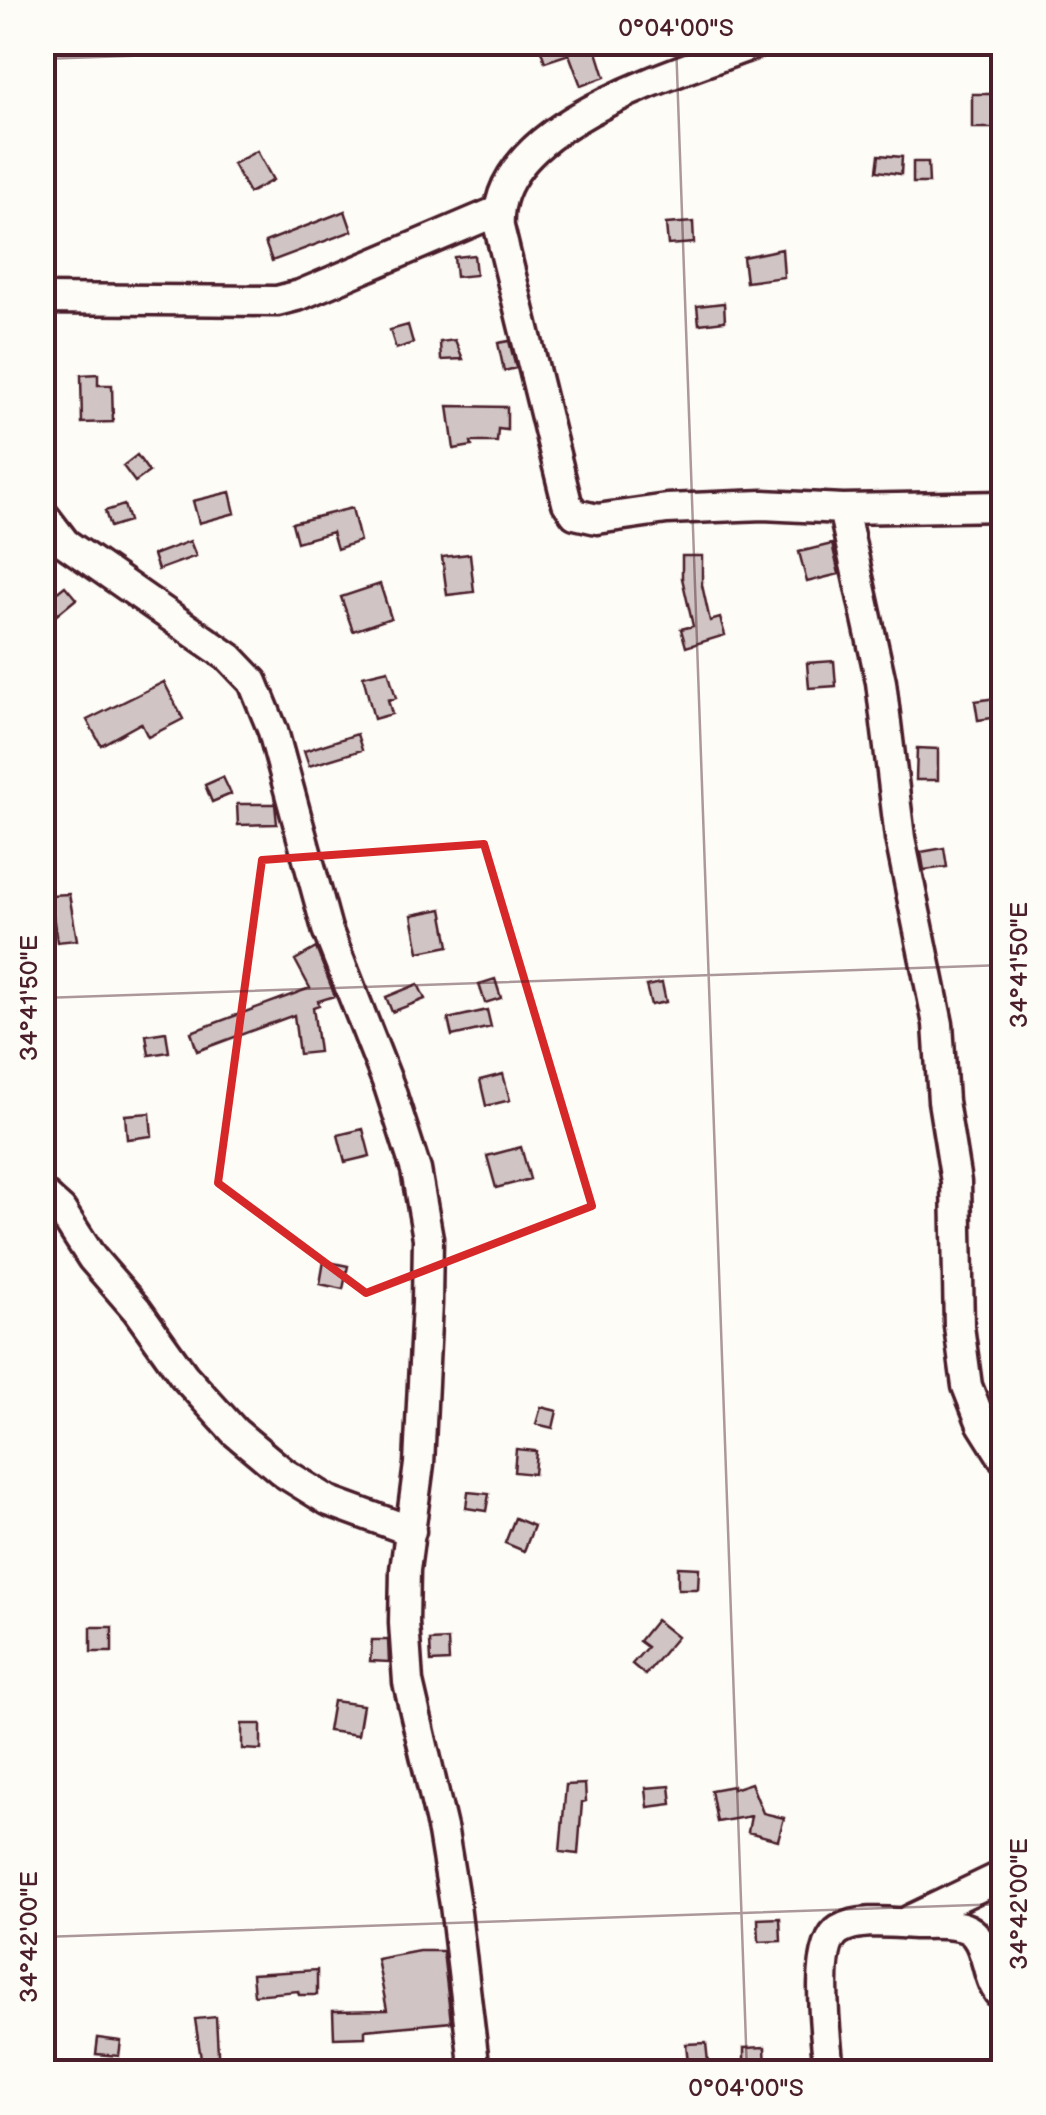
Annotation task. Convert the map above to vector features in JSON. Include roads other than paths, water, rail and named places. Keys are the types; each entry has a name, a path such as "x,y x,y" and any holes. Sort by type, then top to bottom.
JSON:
{"street":[{"path":"758,42 615,99 548,135 520,165 504,192 498,211 504,252 567,504 575,514 596,519 667,510 762,505 843,509 1004,506"},
{"path":"42,298 277,301 300,295 498,211"},
{"path":"843,509 881,682 900,838 938,1024 956,1182 959,1326 966,1386 982,1424 1004,1458"},
{"path":"46,523 64,542 230,658 253,682 272,731 328,928 389,1086 416,1170 428,1238 427,1303 419,1464 405,1570 408,1682 443,1832 475,2072"},
{"path":"42,1194 61,1210 92,1258 137,1310 184,1376 235,1432 284,1473 329,1502 411,1531"},
{"path":"904,1924 1004,1875"},
{"path":"829,2072 823,1981 829,1940 840,1929 865,1924 965,1928 975,1935 989,1974 1004,1998"}]}
